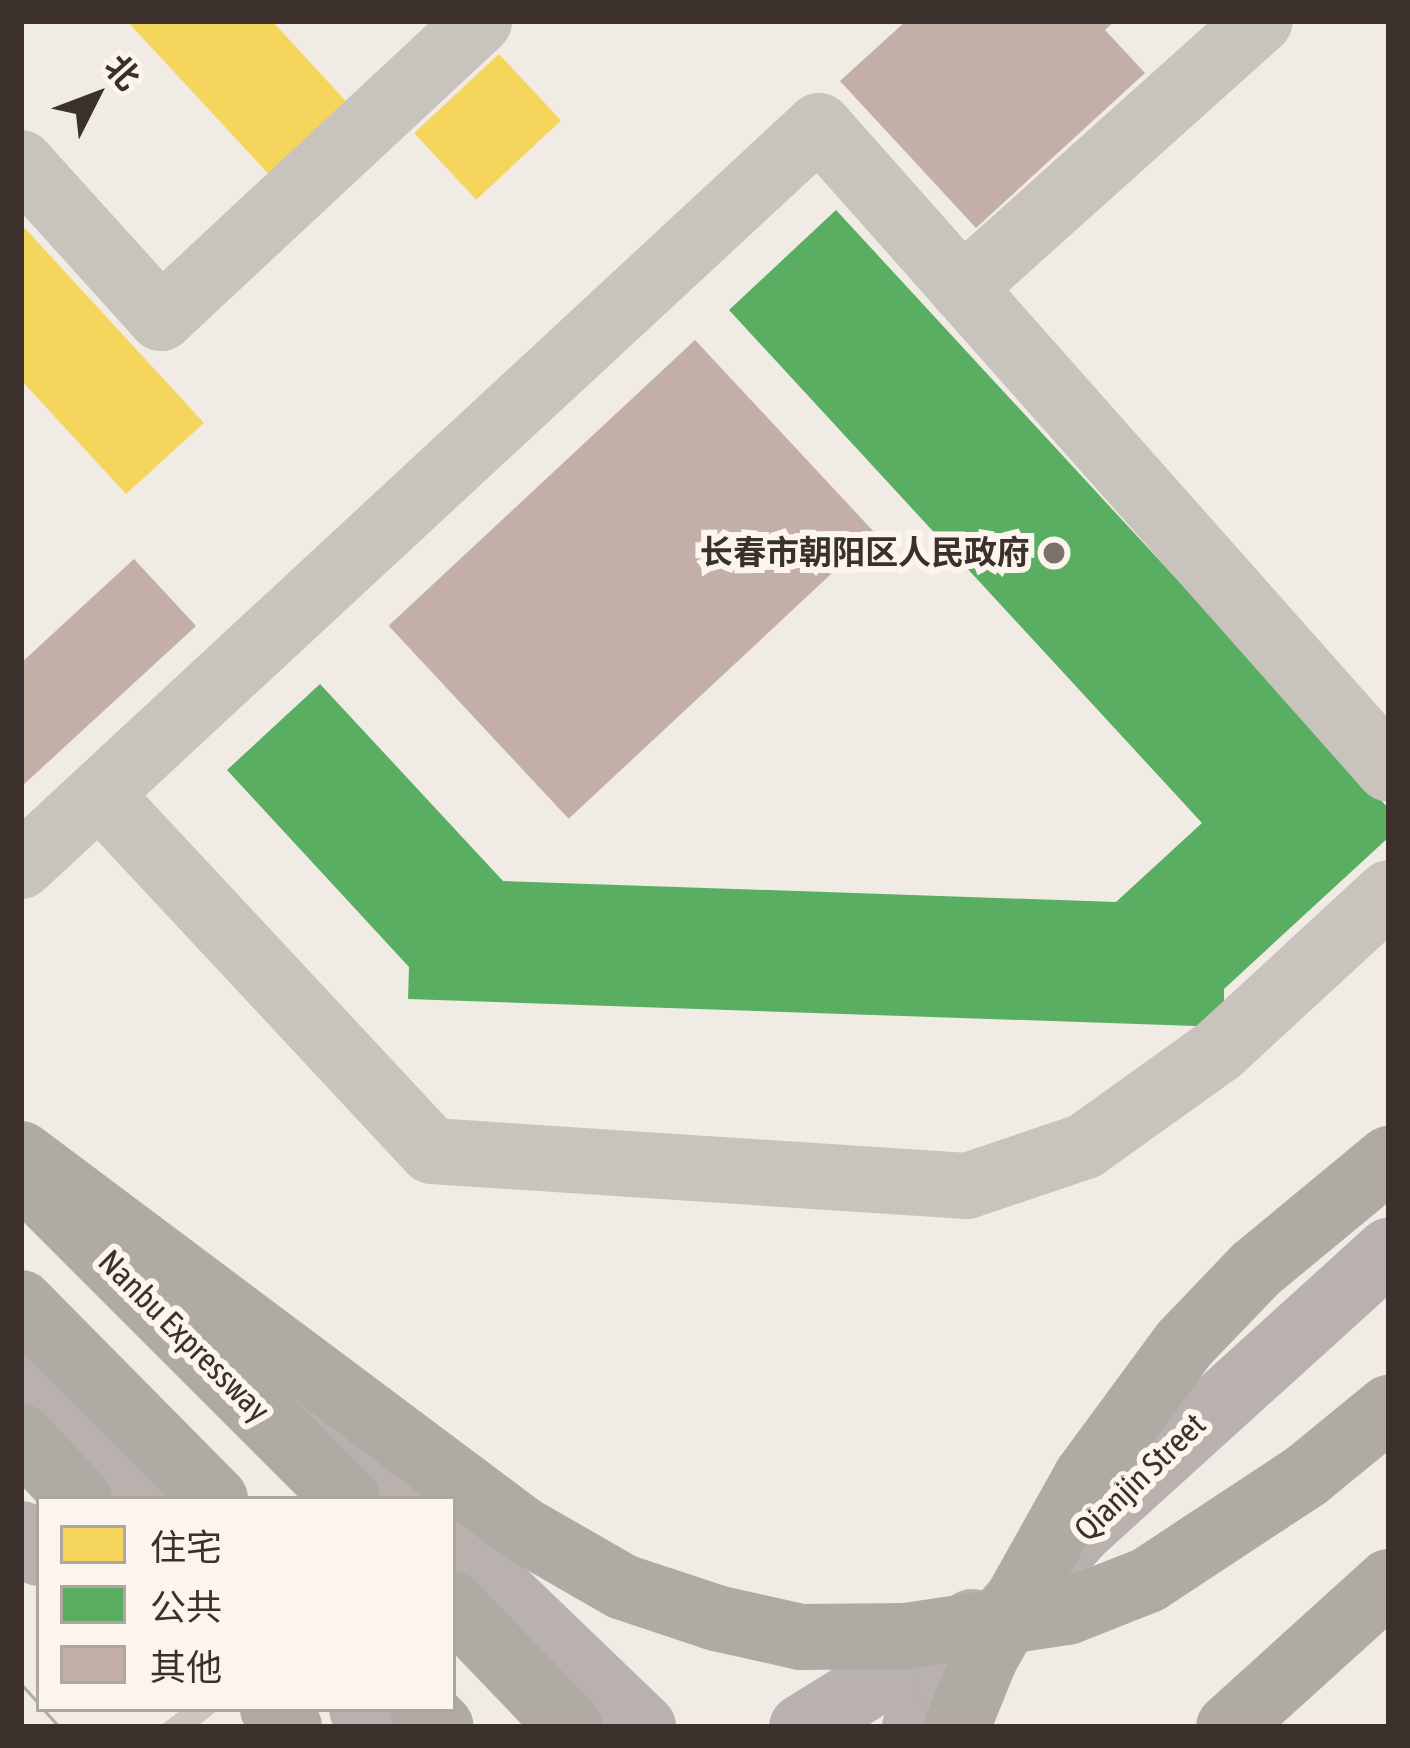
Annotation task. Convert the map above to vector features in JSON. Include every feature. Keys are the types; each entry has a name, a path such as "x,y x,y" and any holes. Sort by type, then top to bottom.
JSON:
{"highway":[{"path":"21,1154 522,1529 623,1588 801,1636 906,1636 1067,1612 1148,1580 1242,1523 1389,1408"},
{"path":"957,1727 1056,1527 1171,1361 1256,1269 1389,1159"},
{"name":"Nanbu Expressway","path":"21,1173 344,1496"},
{"path":"21,1303 212,1496"},
{"path":"21,1437 76,1496"},
{"path":"1229,1727 1389,1582"},
{"path":"456,1608 570,1727"}],"main road":[{"path":"21,1126 404,1496"},
{"name":"Qianjin Street","path":"915,1727 944,1681 1035,1580 1176,1440 1389,1251"},
{"path":"21,1362 153,1496"},
{"path":"456,1547 643,1727"},
{"path":"802,1727 1035,1580"}],"lane":[{"path":"21,163 161,318 479,21"},
{"path":"962,288 1260,21"},
{"path":"21,866 819,126 1389,770"},
{"path":"99,794 432,1151 967,1186 1085,1146 1219,1050 1389,893"}],"building: 住宅":[{"path":"127,21 272,21 354,110 276,182"},
{"path":"499,54 561,121 476,200 414,133"},
{"path":"21,224 204,423 126,494 21,380"}],"building: 公共":[{"path":"836,210 1389,809 1389,837 1224,989 1224,1027 408,999 409,967 227,770 320,684 503,881 1116,902 1202,823 729,310"}],"building: 其他":[{"path":"906,21 1115,21 1105,30 1145,73 976,228 840,81"},
{"path":"695,340 875,533 569,819 389,626"},
{"path":"134,559 196,626 21,787 21,663"}],"tunnel":[{"path":"184,1712 196,1727"}],"tram line":[{"path":"21,1684 36,1701"},
{"path":"46,1712 59,1727"}],"place":[{"name":"长春市朝阳区人民政府","path":"1054,553"}]}
